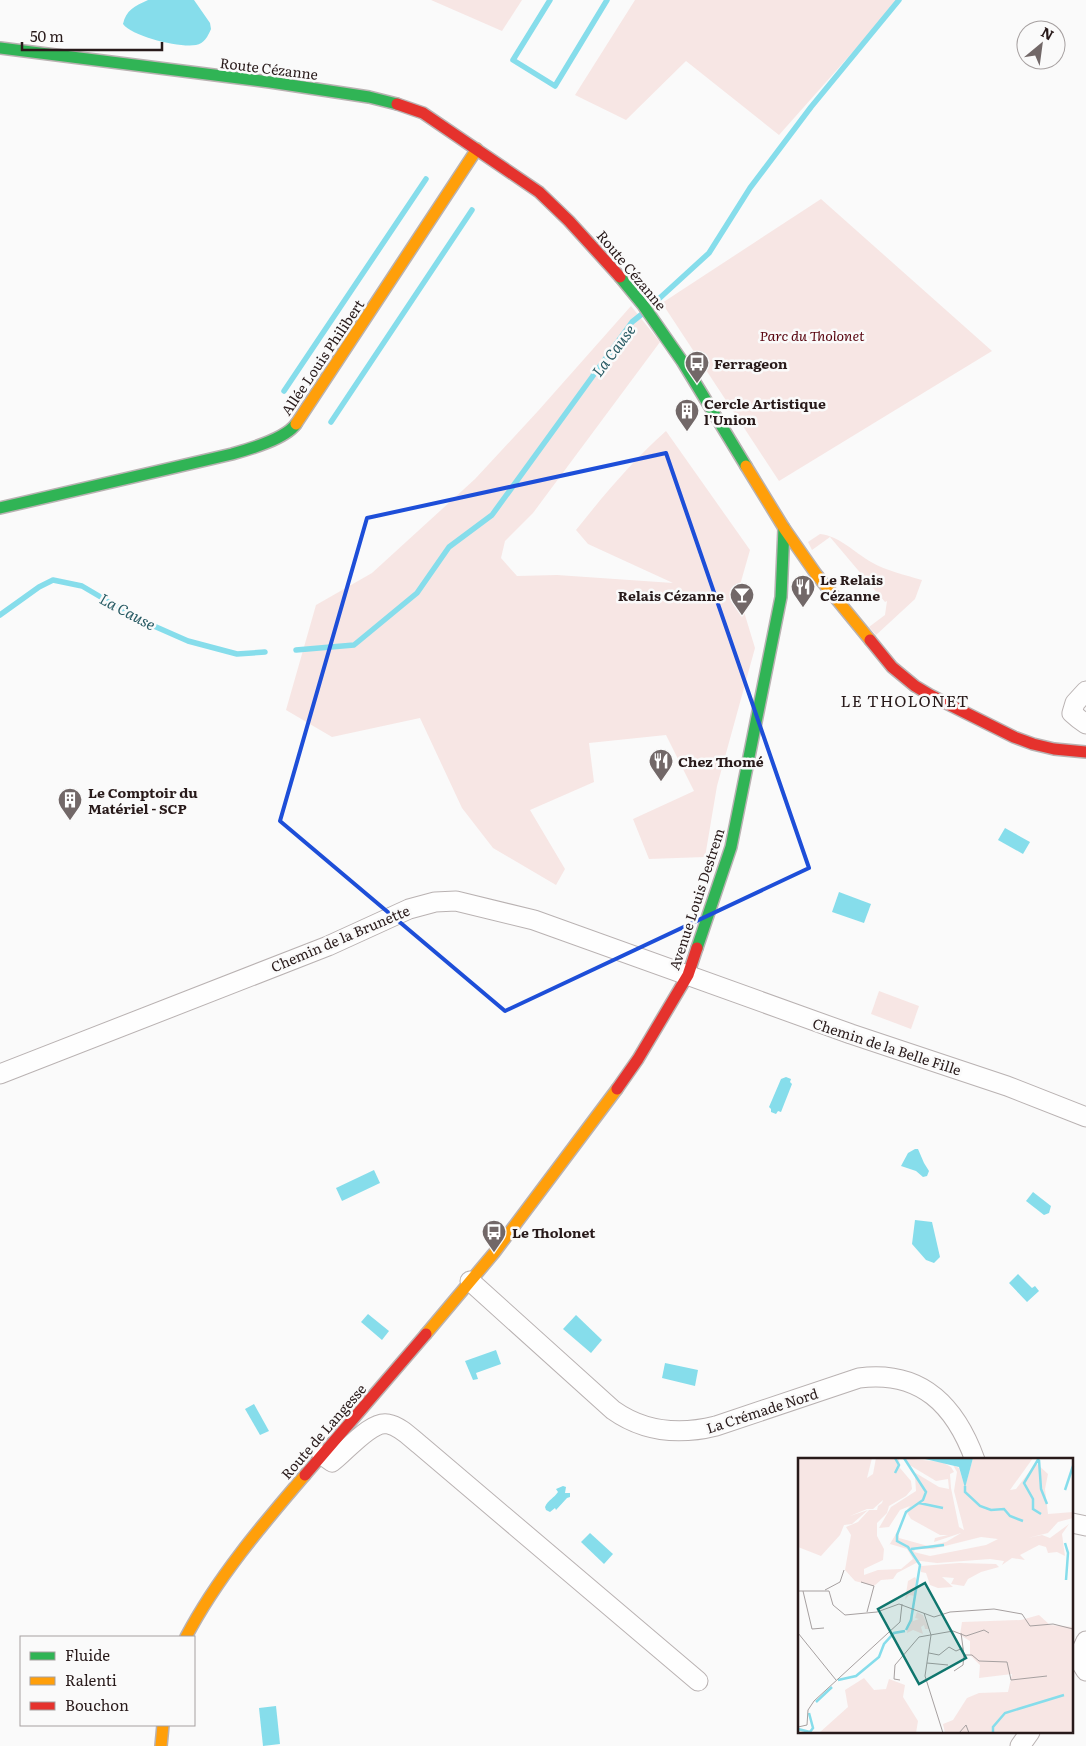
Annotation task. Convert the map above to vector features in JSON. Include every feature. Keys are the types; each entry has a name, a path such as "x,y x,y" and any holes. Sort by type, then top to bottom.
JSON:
{"street":[{"name":"Route Cézanne","path":"0,48 270,82 390,101 423,114 539,192 627,284 664,334 732,440 784,528 816,574 892,667 915,686 930,695 1021,740 1054,749 1086,752"},
{"name":"Allée Louis Philibert","path":"0,508 212,459 285,434 294,427 476,149"},
{"name":"Avenue Louis Destrem","path":"494,1253 630,1071 688,975 725,865 738,813 781,597 784,528"},
{"path":"1086,691 1075,703 1072,713 1086,724"},
{"name":"Chemin de la Brunette","path":"0,1074 328,946 409,909 435,902 456,901 534,920 688,975"},
{"name":"Chemin de la Belle Fille","path":"688,975 736,994 1007,1086 1086,1117"},
{"name":"Route de Langesse","path":"187,1636 198,1614 267,1519 399,1367 494,1253"},
{"name":"La Crémade Nord","path":"470,1281 613,1410 626,1419 656,1430 697,1431 859,1378 878,1376 914,1383 934,1397 960,1425 974,1458"},
{"path":"322,1456 332,1462 368,1430 378,1424 388,1423 398,1428 698,1681"},
{"path":"161,1746 163,1726"},
{"path":"1020,1746 1029,1734"}],"highlighted area":[{"path":"666,453 809,868 505,1011 280,821 367,518"}],"green space":[{"path":"431,0 522,0 502,31"},
{"path":"635,0 899,0 779,135 686,61 626,120 575,95"},
{"name":"Parc du Tholonet","path":"821,199 992,351 779,481 662,303"},
{"path":"631,306 660,342 533,513 505,541 501,558 517,576 557,575 673,583 588,544 576,530 630,466 666,431 750,550 738,592 755,648 717,786 705,857 649,859 633,819 694,791 666,735 589,743 594,782 530,810 565,869 556,885 493,848 462,808 420,718 332,737 286,710 316,605 372,573 475,479"},
{"path":"820,534 827,535 840,541 877,565 922,580 915,599 876,635 869,627 885,615 887,601 885,602 830,537 812,550 808,542"},
{"path":"879,991 919,1006 911,1029 871,1014"}],"water":[{"path":"148,0 194,0 210,23 211,29 207,37 199,44 179,45 146,37 128,29 123,24 126,15 135,7"},
{"path":"1005,828 1030,842 1023,854 998,840"},
{"path":"839,892 871,904 864,923 832,912"},
{"path":"786,1077 791,1079 790,1082 792,1084 781,1112 778,1111 776,1114 771,1112 769,1107 781,1079"},
{"path":"918,1149 929,1171 927,1176 923,1177 916,1171 901,1166 908,1153"},
{"path":"374,1170 380,1183 342,1201 336,1188"},
{"path":"1033,1192 1051,1206 1049,1213 1044,1215 1026,1201"},
{"path":"915,1220 932,1222 940,1257 934,1263 926,1260 912,1244"},
{"path":"1018,1274 1032,1288 1035,1286 1039,1291 1027,1302 1009,1283"},
{"path":"368,1314 389,1331 382,1340 361,1322"},
{"path":"576,1315 602,1340 591,1353 563,1329"},
{"path":"496,1350 501,1364 476,1373 478,1379 473,1380 465,1361"},
{"path":"665,1363 698,1370 695,1386 662,1378"},
{"path":"254,1404 269,1431 260,1435 245,1409"},
{"path":"563,1486 566,1487 565,1493 570,1493 570,1497 556,1510 555,1508 550,1512 546,1510 546,1505 558,1492 556,1489"},
{"path":"590,1533 613,1554 604,1564 581,1542"},
{"path":"276,1706 280,1744 263,1746 259,1708"}],"waterway":[{"path":"550,0 513,60 555,86 607,0"},
{"name":"La Cause","path":"651,306 709,253 750,188 811,107 899,0"},
{"path":"284,391 426,179"},
{"path":"331,422 472,210"},
{"name":"La Cause","path":"296,650 354,645 417,593 449,547 492,515 632,322 642,314"},
{"name":"La Cause","path":"0,615 39,587 53,580 82,586 138,619 188,641 237,654 265,652"}],"traffic: fast":[{"path":"0,48 270,82 369,97 397,104"},
{"path":"620,277 643,305 682,361 746,466"},
{"path":"0,508 239,452 276,439 296,424"},
{"path":"697,948 731,847 781,597 784,528"}],"traffic: slow":[{"path":"296,424 477,149"},
{"path":"746,466 784,528 816,574 870,640"},
{"path":"426,1334 494,1253 617,1089"},
{"path":"187,1636 226,1573 305,1475"},
{"path":"161,1746 163,1726"}],"traffic: jam":[{"path":"397,104 423,113 539,192 569,221 620,277"},
{"path":"870,640 892,667 915,686 930,695 1014,737 1033,744 1054,749 1086,752"},
{"path":"617,1089 638,1059 688,975 697,948"},
{"path":"305,1475 426,1334"}],"place":[{"name":"Ferrageon","path":"697,384"},
{"name":"Cercle Artistique l'Union","path":"687,432"},
{"name":"Le Relais Cézanne","path":"803,608"},
{"name":"Relais Cézanne","path":"742,616"},
{"name":"Chez Thomé","path":"661,782"},
{"name":"Le Comptoir du Matériel - SCP","path":"70,821"},
{"name":"Le Tholonet","path":"494,1253"}],"district":[{"name":"LE THOLONET","path":"905,700"}]}
